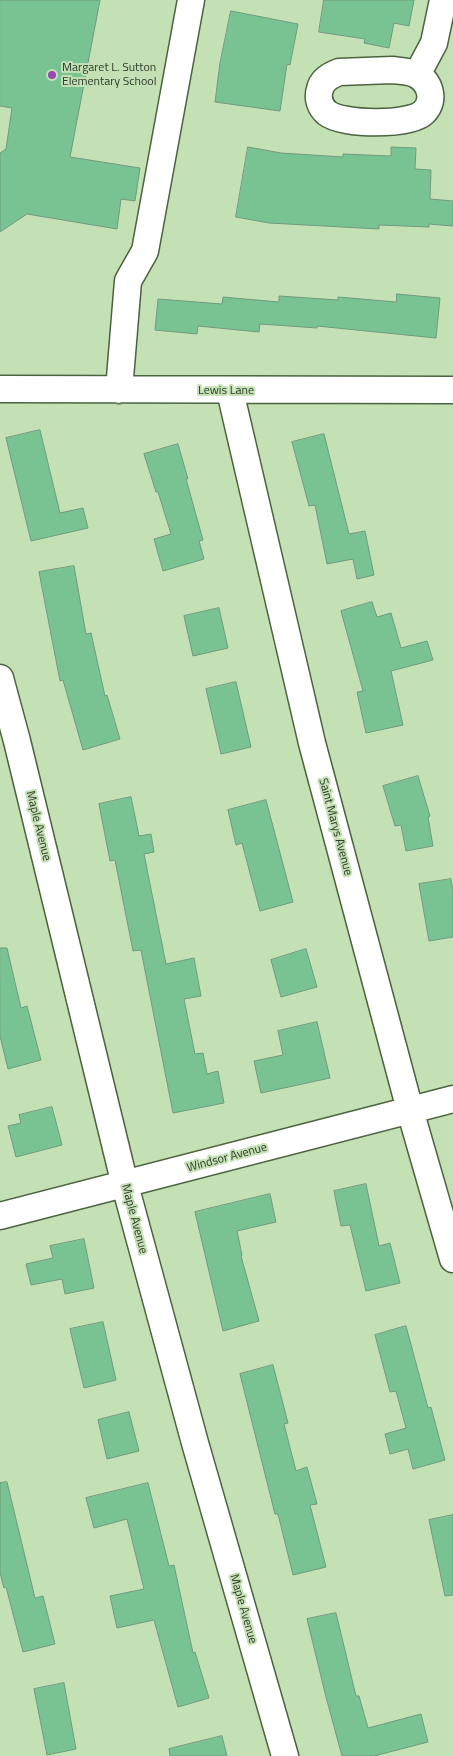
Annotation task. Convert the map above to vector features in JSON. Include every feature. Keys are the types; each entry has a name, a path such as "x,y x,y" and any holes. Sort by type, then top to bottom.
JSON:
{"street":[{"path":"119,390 128,281 145,251 191,0"},
{"path":"416,75 434,43 443,0"},
{"name":"Lewis Lane","path":"0,389 453,390"},
{"name":"Saint Marys Avenue","path":"230,391 312,743 410,1110 453,1260"},
{"name":"Maple Avenue","path":"0,678 22,760 125,1185 195,1443 285,1756"},
{"name":"Windsor Avenue","path":"0,1216 453,1099"}],"building":[{"name":"Margaret L. Sutton Elementary School","path":"0,0 100,0 70,157 140,168 135,201 121,199 117,229 27,214 0,232 0,153 6,149 12,108 0,106"},
{"path":"324,0 414,0 409,26 394,23 389,48 364,43 365,39 319,32"},
{"path":"231,11 298,24 290,65 287,64 280,111 215,102 220,63"},
{"path":"248,147 281,153 343,157 343,154 391,156 391,147 416,148 415,169 431,170 430,199 453,201 453,226 429,224 429,227 379,225 379,229 269,223 236,217"},
{"path":"397,294 440,298 436,338 317,326 317,328 260,324 259,332 198,326 197,334 155,330 158,299 222,304 223,297 279,302 279,296 338,300 338,297 396,302"},
{"path":"40,430 60,513 83,508 88,528 31,541 6,438"},
{"path":"324,434 349,534 365,531 374,575 357,579 353,559 327,564 315,505 309,506 292,442"},
{"path":"178,444 203,540 199,541 204,559 163,571 154,539 171,534 144,454"},
{"path":"74,566 86,634 91,633 105,696 107,695 120,739 83,750 63,680 60,681 39,572"},
{"path":"372,602 377,617 391,613 401,648 427,641 433,660 391,671 403,725 366,733 357,692 363,691 341,611"},
{"path":"219,608 228,648 193,656 184,616"},
{"path":"236,682 251,747 221,754 206,689"},
{"path":"418,776 430,816 428,817 433,846 406,851 401,825 395,826 383,786"},
{"path":"131,797 139,836 151,834 154,852 144,854 166,964 194,958 201,996 184,999 195,1054 203,1053 207,1074 218,1071 224,1103 173,1113 141,950 133,951 115,860 110,861 99,804"},
{"path":"266,800 293,902 260,911 242,843 236,845 228,810"},
{"path":"451,879 453,891 453,937 429,941 419,884"},
{"path":"0,948 7,948 21,1008 27,1006 41,1060 8,1069 0,1036"},
{"path":"306,949 317,987 281,997 271,960"},
{"path":"317,1022 330,1078 261,1093 254,1061 283,1055 278,1031"},
{"path":"52,1107 62,1145 16,1157 8,1126 21,1123 19,1115"},
{"path":"366,1184 379,1246 390,1243 400,1283 366,1291 350,1225 341,1226 334,1191"},
{"path":"270,1194 276,1222 237,1231 241,1256 259,1321 223,1331 195,1212"},
{"path":"84,1239 94,1288 65,1294 62,1279 31,1285 26,1264 53,1258 50,1246"},
{"path":"103,1322 116,1380 84,1388 70,1329"},
{"path":"406,1326 428,1408 431,1407 445,1460 413,1469 408,1449 390,1454 385,1434 406,1428 396,1391 390,1392 375,1335"},
{"path":"273,1365 288,1423 284,1424 296,1471 307,1467 317,1504 310,1505 326,1567 293,1575 278,1514 275,1514 240,1374"},
{"path":"129,1412 139,1451 107,1459 98,1420"},
{"path":"7,1482 35,1598 43,1596 55,1644 23,1652 6,1587 4,1588 0,1573 0,1483"},
{"path":"148,1483 169,1566 174,1565 193,1653 195,1652 209,1698 178,1707 154,1620 117,1628 110,1596 144,1589 127,1519 94,1528 86,1498"},
{"path":"453,1515 453,1595 445,1596 429,1520"},
{"path":"336,1613 356,1696 359,1696 368,1728 421,1714 428,1742 374,1756 342,1756 307,1619"},
{"path":"64,1683 76,1749 47,1755 34,1689"},
{"path":"222,1736 227,1756 170,1756 169,1749"}],"place":[{"name":"Margaret L. Sutton Elementary School","path":"52,75"}]}
